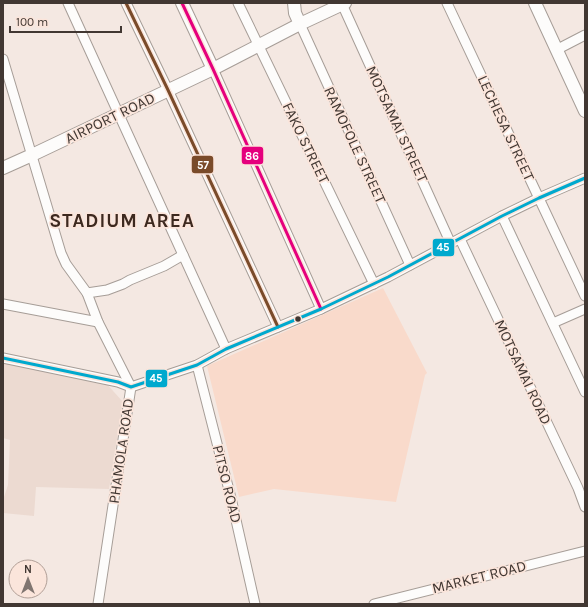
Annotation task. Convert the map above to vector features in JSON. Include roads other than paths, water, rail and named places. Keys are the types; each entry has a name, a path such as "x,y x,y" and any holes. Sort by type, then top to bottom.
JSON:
{"main road":[{"path":"182,3 213,69"},
{"path":"294,3 295,13 300,24"},
{"path":"535,3 585,111"},
{"name":"AIRPORT ROAD","path":"3,168 213,69 300,24 343,4"}],"street":[{"path":"68,3 226,349"},
{"path":"126,3 278,327"},
{"name":"FAKO STREET","path":"238,3 374,284"},
{"name":"LECHESA STREET","path":"447,3 585,296"},
{"name":"MOTSAMAI STREET","path":"343,4 451,244"},
{"name":"RAMOFOLE STREET","path":"300,24 410,265"},
{"path":"556,50 585,35"},
{"name":"PHAMOLA ROAD","path":"3,59 61,253 66,264 88,293 98,322 130,387 98,604"},
{"path":"213,69 321,309"},
{"path":"3,358 118,382 130,387 197,365 226,349 321,309 374,284 502,216 585,178"},
{"path":"502,216 585,392"},
{"name":"MOTSAMAI ROAD","path":"460,239 575,481 585,507"},
{"path":"88,293 107,290 123,284 164,266 183,255"},
{"path":"3,304 98,322"},
{"path":"553,323 585,309"},
{"name":"PITSO ROAD","path":"197,365 229,491 255,604"},
{"name":"MARKET ROAD","path":"374,604 585,551"}],"district":[{"name":"STADIUM AREA","path":"122,220"}]}
